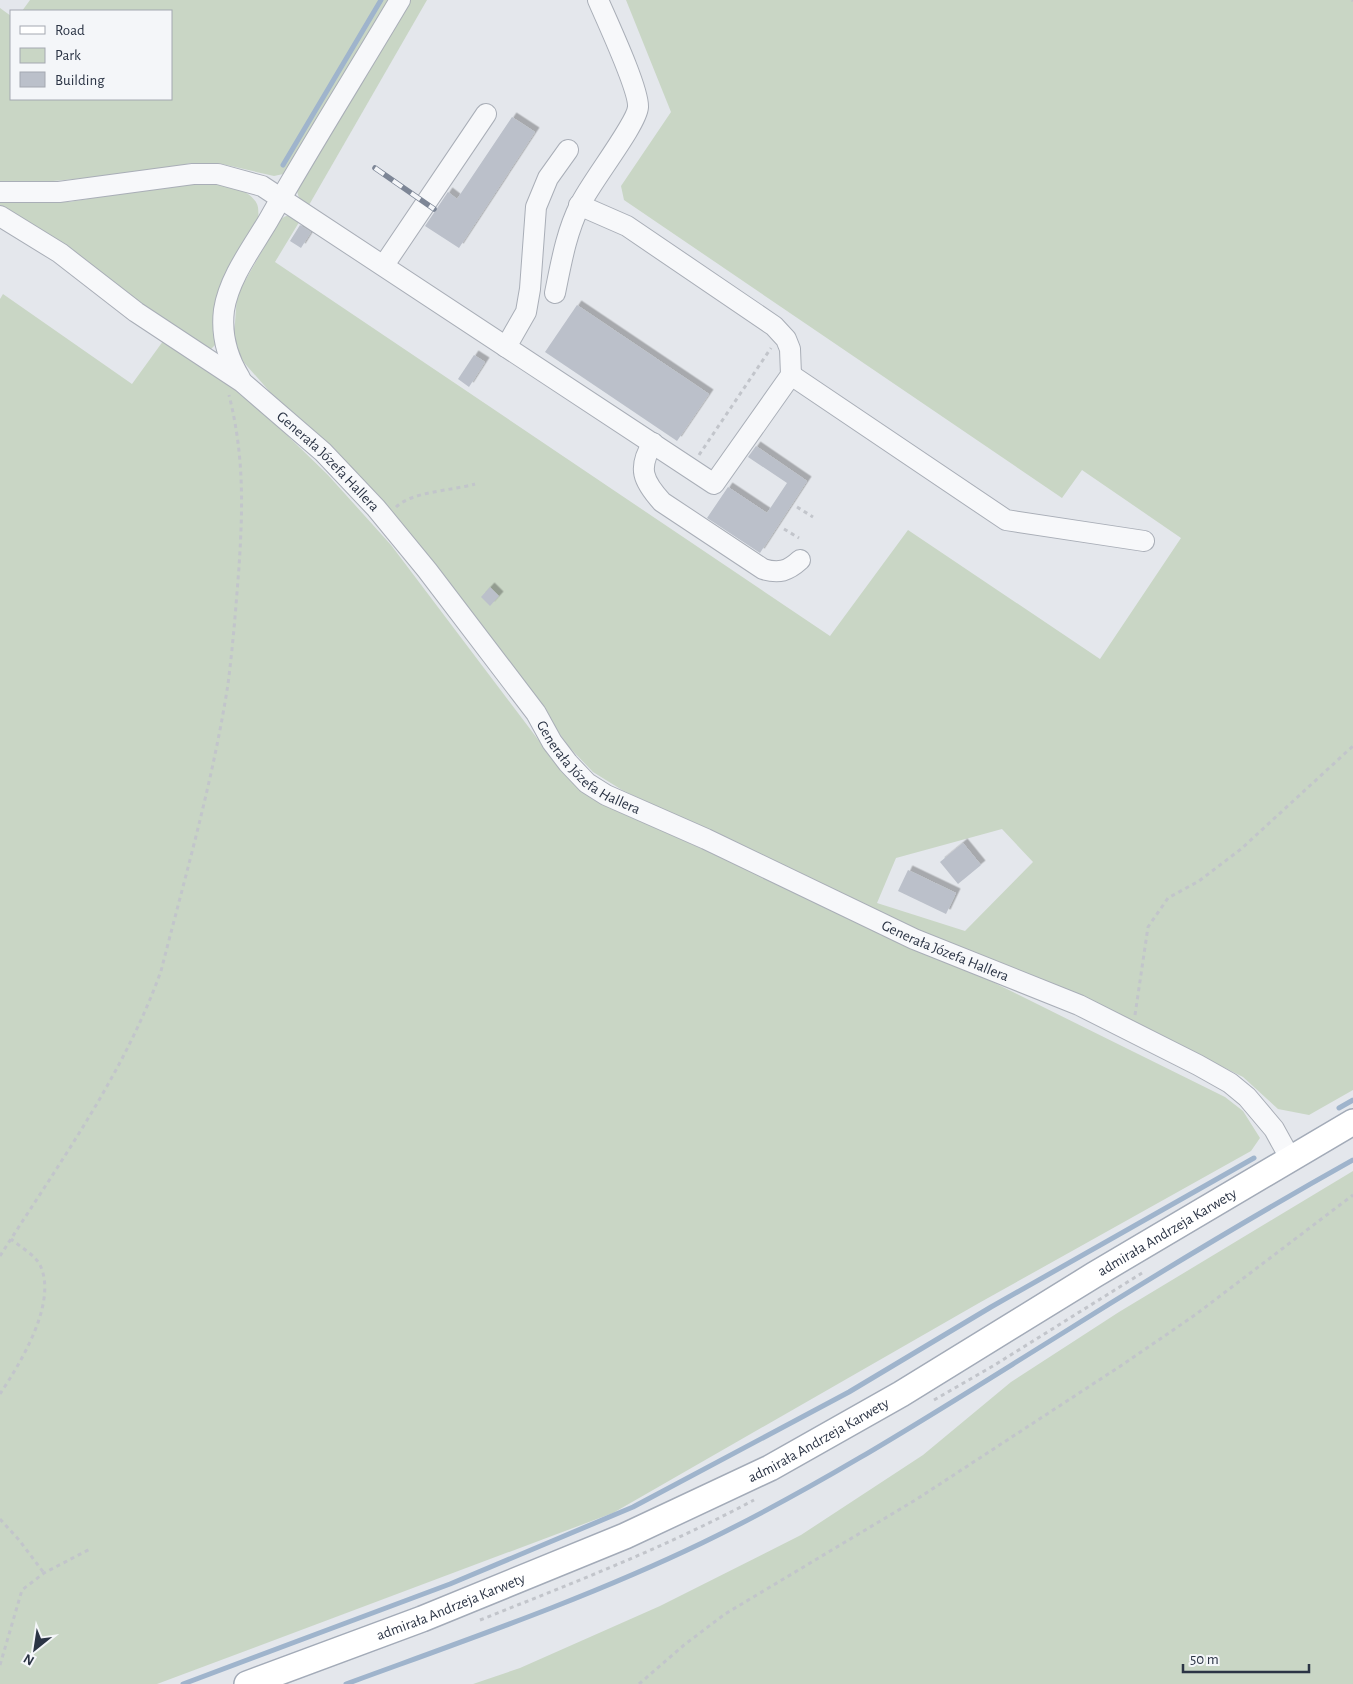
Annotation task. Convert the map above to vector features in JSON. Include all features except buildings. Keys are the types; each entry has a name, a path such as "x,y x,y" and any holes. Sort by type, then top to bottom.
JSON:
{"main road":[{"name":"admirała Andrzeja Karwety","path":"247,1684 422,1619 625,1536 770,1468 917,1384 1290,1158 1353,1122"}],"street":[{"path":"242,382 227,352 224,310 231,286 400,0"},
{"path":"555,293 564,249 580,205 595,178 634,120 638,107 634,89 598,0"},
{"path":"384,265 486,114"},
{"path":"506,347 526,312 530,290 536,207 539,196 568,150"},
{"path":"0,192 59,192 193,174 218,174 262,186 282,197 714,484 791,375 790,349 786,339 774,326 627,226 580,205"},
{"name":"Generała Józefa Hallera","path":"0,216 60,253 136,312 242,382 323,452 384,518 508,674 568,763 587,783 606,795 706,839 914,939 1029,983 1079,1005 1230,1083 1259,1109 1290,1158"},
{"path":"791,375 1006,520 1144,540"},
{"path":"653,443 645,455 643,470 650,488 662,502 763,569 776,573 790,569 800,560"}],"path":[{"path":"0,1256 83,1126 131,1041 148,1007 161,971 199,818 228,685 236,612 242,527 241,458 221,368"},
{"path":"384,518 403,500 475,484"},
{"path":"797,507 813,517"},
{"path":"784,529 799,538"},
{"path":"1133,1032 1148,927 1168,898 1199,881 1241,849 1353,746"},
{"path":"638,1684 684,1645 725,1614 918,1499 1196,1315 1353,1195"},
{"path":"0,1394 14,1372 38,1321 46,1287 40,1263 11,1239"},
{"path":"0,1519 44,1573"},
{"path":"0,1665 22,1590 44,1573 90,1549"}],"green space":[{"path":"30,0 390,0 288,173 274,176 222,164 191,163 152,172 42,182 0,181 0,8 10,15 10,100 172,100 172,10 23,10"},
{"path":"409,0 427,0 309,205 299,198 296,188"},
{"path":"626,0 1353,0 1353,1090 1309,1115 1278,1109 1243,1077 1069,990 927,934 622,790 593,772 569,747 511,664 411,537 334,448 270,392 240,358 234,337 237,295 279,221 284,217 292,215 301,219 275,262 830,636 908,530 1100,659 1181,538 1082,470 1062,498 624,200 621,186 671,112","holes":["1002,829 1033,862 965,931 877,903 896,858"]},
{"path":"204,182 234,188 248,194 257,204 259,220 216,344 210,350 0,210 0,200 69,202 184,183"},
{"path":"3,294 132,384 166,337 256,405 328,475 391,545 555,762 586,792 618,811 944,958 1225,1097 1243,1111 1260,1138 1251,1151 979,1303 613,1513 157,1684 0,1684 0,299"},
{"path":"1353,1171 1353,1684 473,1684 520,1668 660,1606 801,1535 923,1455 1011,1382 1119,1312"}],"waterway":[{"path":"283,165 381,0"},
{"path":"1339,1108 1353,1100"},
{"path":"183,1684 450,1584 633,1507 849,1392 991,1307 1254,1158"},
{"path":"346,1684 571,1600 659,1563 748,1520 883,1444 1168,1268 1353,1160"}],"railway":[{"path":"375,168 434,209"}]}
